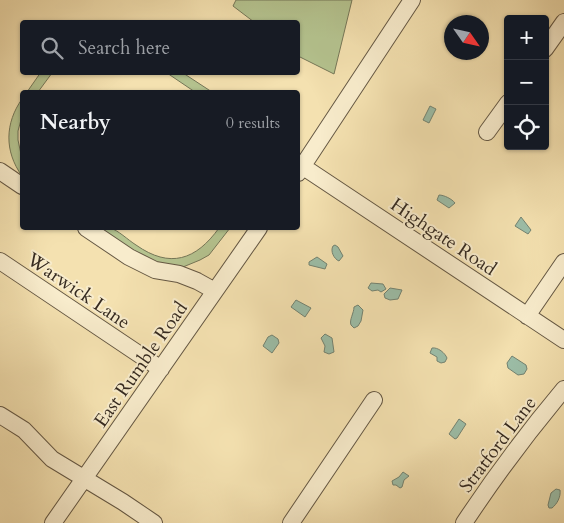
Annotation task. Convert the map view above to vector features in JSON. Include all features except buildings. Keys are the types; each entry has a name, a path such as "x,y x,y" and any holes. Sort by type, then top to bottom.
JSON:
{"street":[{"path":"300,169 412,0"},
{"path":"549,43 564,22"},
{"path":"487,132 507,105"},
{"name":"Highgate Road","path":"300,169 564,340"},
{"path":"0,171 20,185"},
{"path":"89,230 129,257 155,270 188,278 215,291"},
{"name":"East Rumble Road","path":"53,523 258,230"},
{"name":"Warwick Lane","path":"0,261 161,369"},
{"path":"527,316 564,262"},
{"name":"Stratford Lane","path":"464,523 492,480 564,389"},
{"path":"291,523 374,400"},
{"path":"0,414 24,430 52,459 154,523"}],"shaded area":[{"path":"236,0 352,0 334,74 300,57 300,20 251,20 233,6"},
{"path":"39,75 51,75 39,90 28,90"},
{"path":"170,75 186,75 209,90 192,90"},
{"path":"20,102 18,140 20,173 12,157 9,137 12,118"},
{"path":"430,106 436,109 429,123 423,120"},
{"path":"439,195 455,203 449,208 437,200"},
{"path":"521,217 531,230 528,234 515,226"},
{"path":"97,230 115,230 148,252 171,259 182,258 192,254 201,248 217,230 228,230 209,255 200,260 183,267 156,266"},
{"path":"335,245 343,256 339,261 332,252 332,248"},
{"path":"317,257 327,264 325,269 309,265 309,262"},
{"path":"371,283 383,284 386,289 381,292 378,290 372,291 368,288"},
{"path":"390,288 402,290 398,299 390,300 385,298 384,294"},
{"path":"296,300 311,308 305,317 291,307"},
{"path":"358,305 363,310 361,321 354,328 351,325 351,321 354,307"},
{"path":"325,334 332,338 334,352 329,354 324,352 325,346 321,338"},
{"path":"272,335 278,339 279,343 272,353 263,346 268,337"},
{"path":"432,348 439,349 445,354 447,358 445,362 437,361 437,357 430,353"},
{"path":"512,356 526,365 527,369 524,374 518,375 508,368 507,363"},
{"path":"459,419 466,424 455,439 449,434"},
{"path":"403,472 409,476 404,480 402,487 393,485 392,481"},
{"path":"556,489 560,490 559,498 552,508 549,508 551,493"}]}
